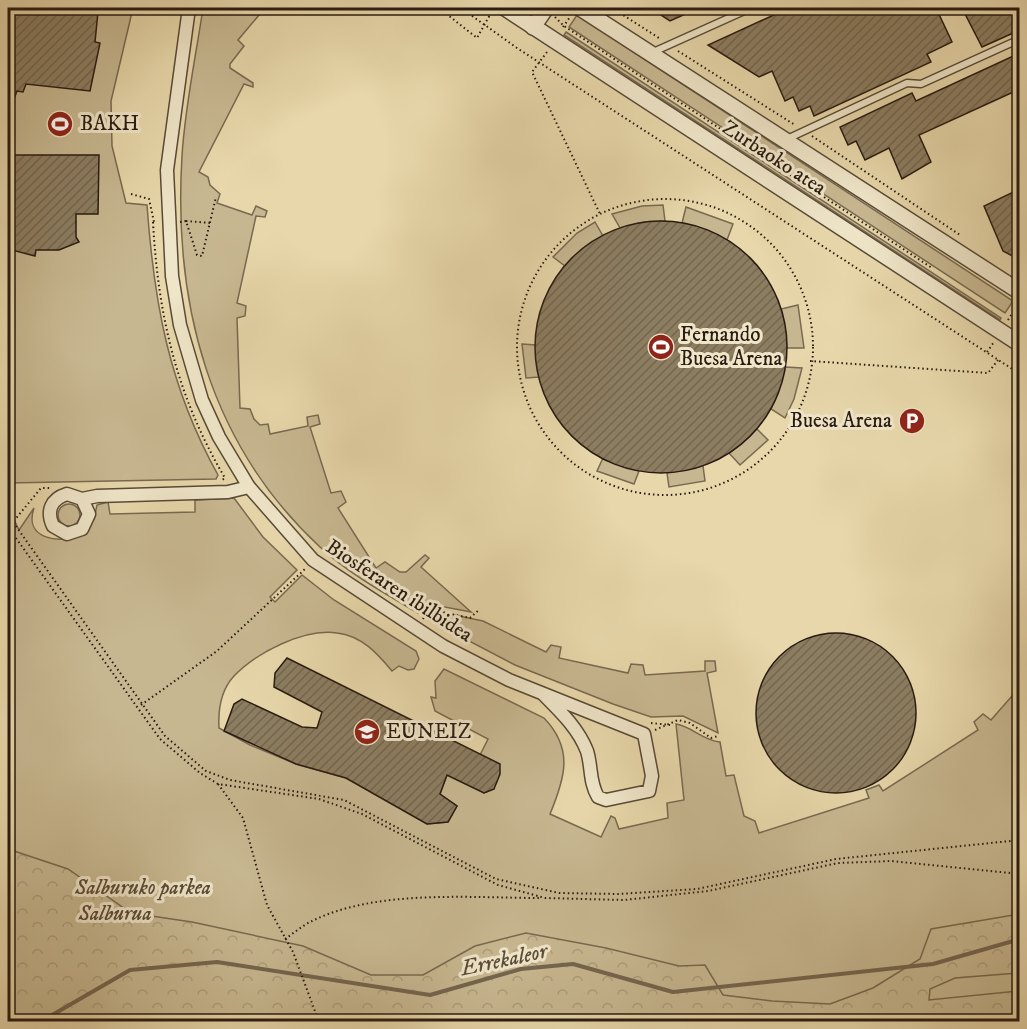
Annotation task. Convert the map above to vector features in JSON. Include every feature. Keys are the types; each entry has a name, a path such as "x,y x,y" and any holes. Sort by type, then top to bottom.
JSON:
{"street":[{"name":"Biosferaren ibilbidea","path":"189,8 167,170 172,276 180,325 202,400 219,437 249,487 313,560 417,630 478,665 543,694 644,734 652,784 642,794 606,800 598,797 594,790 588,753 579,734 543,694"},
{"name":"Zurbaoko atea","path":"506,8 1020,344"},
{"name":"Zurbaoko atea","path":"580,8 1020,292"},
{"path":"533,27 550,11"},
{"path":"82,499 97,496 228,492 249,487"}],"lane":[{"path":"650,53 751,8"},
{"path":"785,140 907,83 921,84 1020,39"}],"path":[{"path":"439,8 477,38 494,8"},
{"path":"461,8 1020,374"},
{"path":"612,8 804,131 962,237"},
{"path":"550,11 564,26 939,273"},
{"path":"540,61 532,72 600,214"},
{"path":"658,197 688,197 750,220 776,244 806,303 812,333 810,361 804,393 793,420 781,438 751,468 725,483 693,495 659,497 632,494 613,488 576,470 537,422 524,394 517,365 517,334 522,304 534,276 551,251 574,230 600,214 658,197"},
{"path":"178,216 178,223"},
{"path":"186,221 210,223"},
{"path":"153,222 156,280 172,355 204,442 225,478 218,483"},
{"path":"1009,319 1014,322"},
{"path":"810,361 988,373 998,360"},
{"path":"53,488 42,488 8,528 160,739 174,753 218,784 243,818 250,835 267,905 299,967 313,999 315,1015 320,1022"},
{"path":"8,515 165,736 206,771 230,780 344,801 473,870 513,885 555,892 618,894 697,890 836,859 1020,840"},
{"path":"139,707 217,651 280,595 313,560"},
{"path":"417,630 428,609 470,618 480,609"},
{"path":"641,720 651,724 670,725"},
{"path":"644,734 678,720 690,723 711,738 718,736"},
{"path":"218,784 330,803 362,814 498,885 545,898 555,892"},
{"path":"285,939 311,921 347,908 406,899 624,900 698,892 838,863 931,863 1020,874"},
{"path":"311,1022 315,1015"},
{"path":"144,1022 190,1022"}],"green space":[{"path":"8,8 133,8 111,101 112,146 126,203 147,205 154,276 167,344 187,409 218,475 216,479 8,483"},
{"path":"203,8 265,8 238,40 244,46 230,64 230,68 253,83 253,87 244,84 199,172 208,177 210,185 220,194 217,203 252,215 256,206 267,211 265,217 256,216 237,303 246,306 245,316 237,318 240,408 250,409 254,419 260,425 268,424 270,434 308,426 307,417 318,415 320,424 310,427 331,493 341,491 346,502 338,508 376,568 385,562 400,572 406,572 425,555 429,558 421,567 471,612 424,603 418,613 367,583 331,557 282,507 250,463 225,417 206,368 192,318 184,265 181,211 183,137"},
{"path":"577,15 1013,301 1005,313 569,27"},
{"path":"566,32 1001,318 1000,320 564,35"},
{"path":"663,205 665,221 644,222 620,228 612,214 642,206"},
{"path":"686,207 733,224 727,240 706,230 682,223"},
{"path":"595,222 603,236 586,246 565,266 553,257 577,233"},
{"path":"798,305 804,348 787,348 781,309"},
{"path":"522,344 536,345 539,377 526,378"},
{"path":"785,367 802,368 794,399 785,418 771,409"},
{"path":"757,429 768,440 740,465 729,453"},
{"path":"603,458 639,471 634,484 597,471"},
{"path":"703,466 705,481 669,487 667,473"},
{"name":"Salburuko parkea","path":"234,498 263,537 297,570 270,597 275,602 302,575 334,600 416,651 419,659 414,669 408,670 399,666 392,671 368,646 346,635 324,632 296,638 268,651 243,667 234,676 221,701 219,728 250,745 296,764 346,778 427,824 448,822 457,806 440,794 447,775 484,793 494,789 480,755 488,739 435,711 431,697 436,698 435,681 444,669 544,718 560,741 564,764 560,788 550,814 601,837 611,816 615,818 619,829 668,818 667,803 684,800 676,724 720,742 726,776 734,775 744,816 755,821 759,833 869,798 866,790 879,785 883,791 978,730 974,722 983,714 991,720 1019,688 1019,1021 8,1021 8,507 19,530 34,508 32,519 39,533 46,537 64,539 82,535 94,519 97,505 108,502 110,514 195,512 195,500"},
{"path":"69,504 77,507 80,515 77,523 69,526 61,523 58,515 61,507"},
{"path":"435,611 483,621 546,652 551,645 561,647 559,658 628,673 631,664 643,665 645,675 705,671 705,661 715,661 716,671 707,673 718,733 683,716 651,717 515,665 429,620"},
{"name":"Salburua","path":"8,849 68,869 131,913 192,922 303,946 371,975 423,975 475,946 526,933 606,948 679,966 705,965 723,995 772,1001 830,1004 873,988 920,959 931,929 1019,914 1019,973 955,978 930,989 929,1000 1019,991 1019,1015 982,1022 8,1021"}],"building":[{"path":"8,8 51,8 98,12 95,42 100,43 90,91 26,84 23,92 17,91 8,115"},
{"path":"650,8 699,8 670,21"},
{"path":"789,8 936,8 952,42 927,54 931,62 814,116 810,106 799,111 793,97 785,101 772,71 759,77 708,45"},
{"path":"962,8 1020,8 1020,30 982,47"},
{"path":"1020,53 1020,89 919,135 931,162 902,179 889,148 865,160 856,141 848,145 840,127 912,93 916,101"},
{"path":"8,155 99,155 98,214 76,214 76,237 79,242 59,250 36,250 35,256 8,249"},
{"path":"1020,189 1020,260 1003,251 984,206"},
{"name":"Fernando Buesa Arena","path":"661,221 685,224 709,231 731,243 750,258 765,277 777,299 784,323 787,347 784,371 777,395 765,417 750,436 731,451 709,463 685,470 661,473 637,470 613,463 591,451 572,436 557,417 545,395 538,371 535,347 538,323 545,299 557,277 572,258 591,243 613,231 637,224"},
{"path":"836,633 866,640 880,647 892,657 902,669 909,683 916,713 909,743 902,757 892,769 880,779 866,786 836,793 806,786 792,779 780,769 770,757 763,743 756,713 763,683 770,669 780,657 792,647 806,640"},
{"path":"287,658 500,764 500,774 494,789 484,793 447,775 440,794 457,806 448,822 427,824 346,778 296,764 224,731 234,704 242,699 302,727 317,728 322,712 274,687 275,673"}],"waterway":[{"name":"Errekaleor","path":"40,1022 130,970 217,962 430,995 521,969 573,964 673,992 933,964 1020,939"}],"place":[{"name":"BAKH","path":"60,124"},
{"name":"Fernando Buesa Arena","path":"661,347"},
{"name":"Buesa Arena","path":"912,421"},
{"name":"EUNEIZ","path":"367,732"}]}
